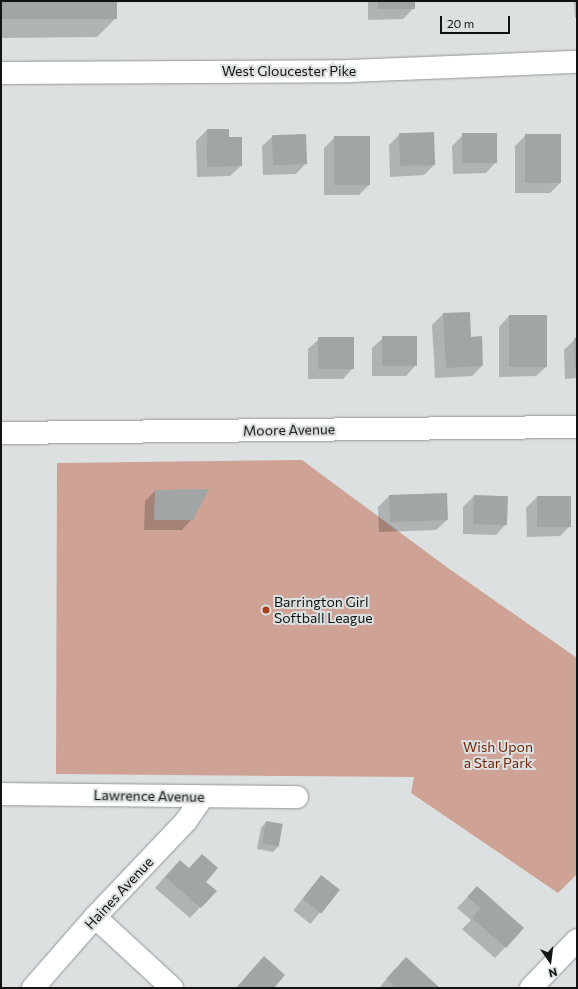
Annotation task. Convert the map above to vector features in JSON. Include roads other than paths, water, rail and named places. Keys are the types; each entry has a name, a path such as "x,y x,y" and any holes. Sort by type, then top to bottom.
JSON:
{"street":[{"name":"West Gloucester Pike","path":"1,73 349,71 577,62"},
{"name":"Moore Avenue","path":"1,433 577,426"},
{"name":"Lawrence Avenue","path":"1,794 297,797"},
{"name":"Haines Avenue","path":"34,988 95,918 186,821 203,797"},
{"path":"95,918 172,988"},
{"path":"531,988 577,940"}],"place":[{"name":"Barrington Girl Softball League","path":"266,610"}],"park label":[{"name":"Wish Upon a Star Park","path":"498,756"}]}
